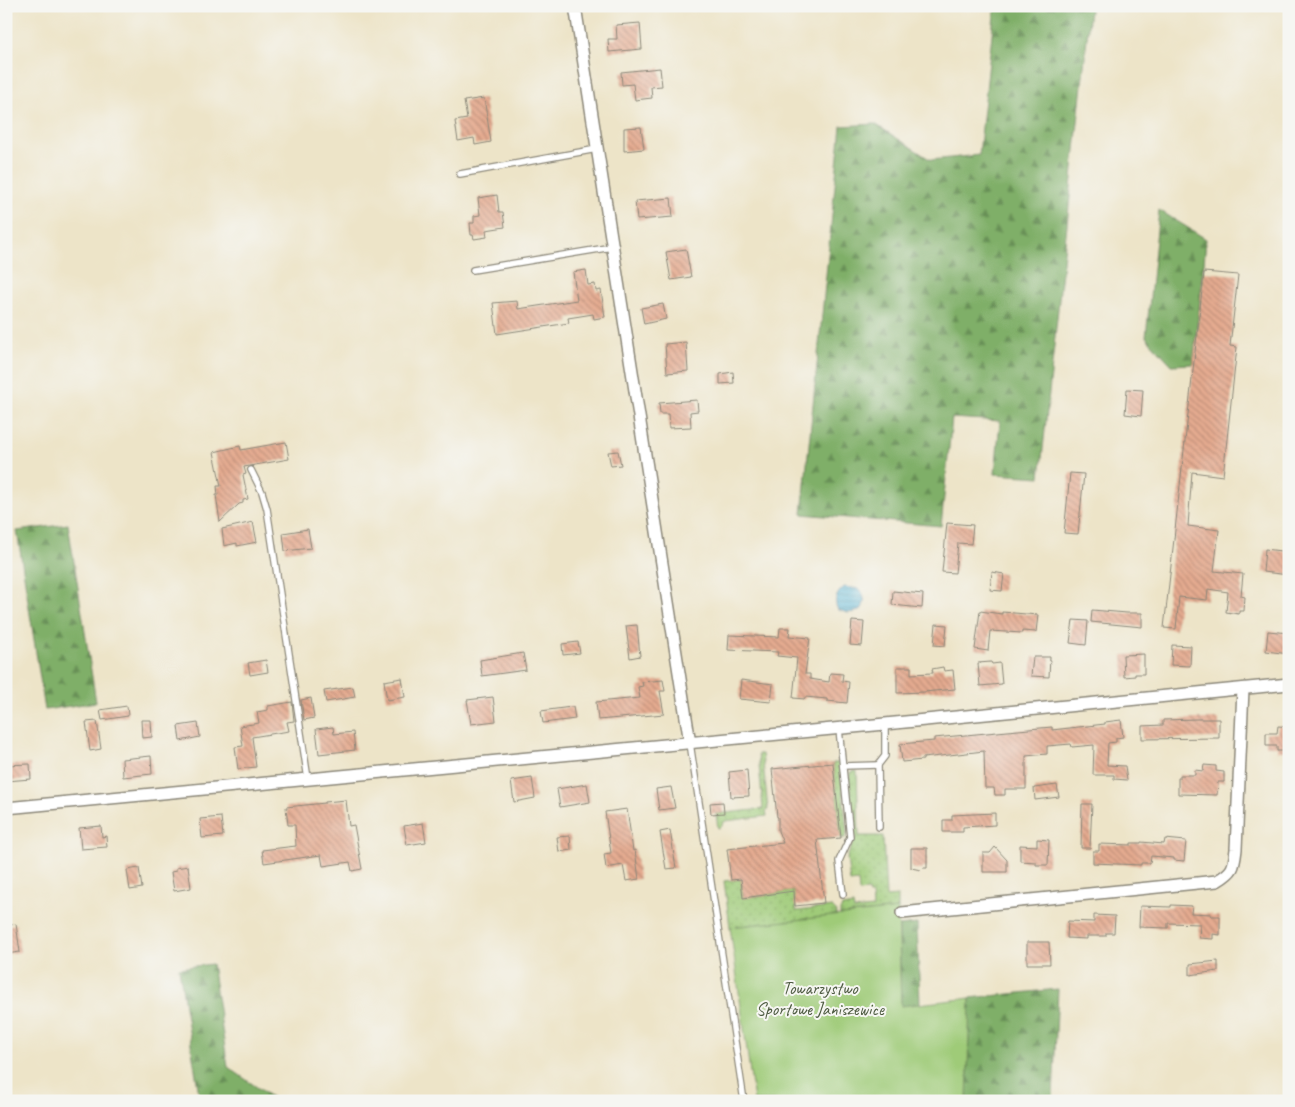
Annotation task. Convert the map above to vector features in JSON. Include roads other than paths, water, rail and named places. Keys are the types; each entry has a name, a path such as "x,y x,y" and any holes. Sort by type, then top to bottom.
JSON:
{"street":[{"path":"574,6 690,743"},
{"path":"6,808 839,729 1289,684"},
{"path":"902,913 1217,881 1228,875 1234,864 1236,849 1243,689"}],"lane":[{"path":"460,174 597,150"},
{"path":"473,270 612,247"},
{"path":"251,470 262,492 267,508 308,779"},
{"path":"879,827 878,765 885,756 885,724"},
{"path":"839,729 850,837 839,861 843,894"},
{"path":"690,743 744,1101"},
{"path":"843,766 878,765"}],"water":[{"path":"844,587 860,589 864,600 860,611 848,613 838,610 836,598"}],"park label":[{"name":"Towarzystwo Sportowe Janiszewice","path":"820,998"}]}
